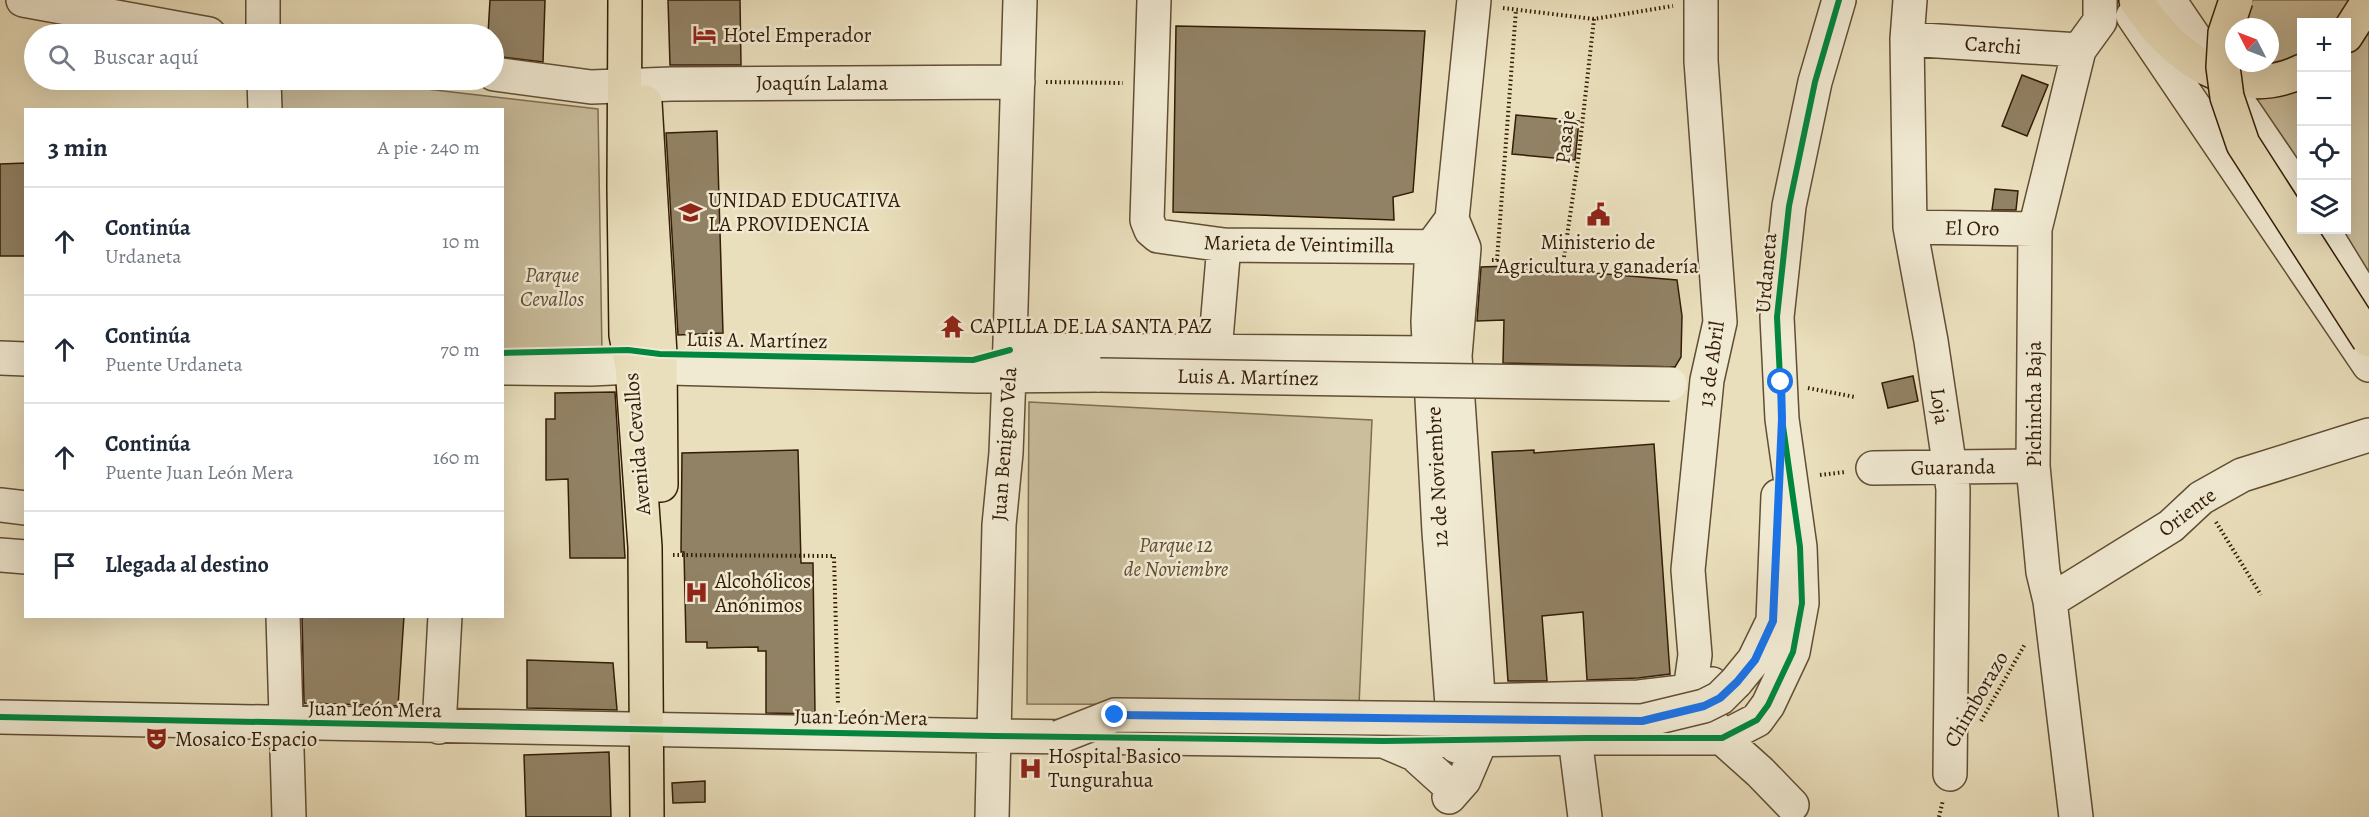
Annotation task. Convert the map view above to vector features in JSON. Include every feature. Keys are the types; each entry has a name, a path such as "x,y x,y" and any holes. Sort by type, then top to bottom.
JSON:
{"main road":[{"name":"Avenida Cevallos","path":"625,0 660,354 645,368 645,547 657,730 669,817"},
{"name":"Avenida Cevallos","path":"634,85 645,0"},
{"path":"2136,0 2158,31 2181,53 2220,76 2270,82 2298,72"},
{"path":"2236,0 2225,33 2223,67 2228,97 2243,144 2369,340"},
{"path":"2351,28 2368,3"},
{"name":"Avenida Cevallos","path":"645,368 663,555 657,730 647,817"}],"street":[{"path":"23,0 154,24"},
{"path":"263,0 263,24"},
{"name":"Juan Benigno Vela","path":"992,817 999,525 1006,453 1010,363 1020,0"},
{"name":"Marieta de Veintimilla","path":"1154,0 1147,220 1150,230 1158,236 1224,245 1432,246 1460,242"},
{"name":"Urdaneta","path":"1722,738 1756,720 1768,705 1793,652 1802,603 1800,547 1782,419 1777,317 1789,206 1815,82 1839,0"},
{"name":"Loja","path":"1910,0 1907,39 1910,227 1931,341 1953,489 1950,774"},
{"name":"Pichincha Baja","path":"2076,817 2050,601 2043,572 2032,466 2035,229 2079,50 2100,21 2100,0"},
{"path":"2122,0 2369,365"},
{"path":"2169,0 2297,190"},
{"name":"13 de Abril","path":"1690,691 1695,655 1688,570 1707,380 1720,322 1701,61 1701,1"},
{"name":"12 de Noviembre","path":"1469,741 1452,705 1439,532 1443,354 1460,242 1474,2"},
{"name":"Carchi","path":"1907,39 2079,50"},
{"name":"Joaquín Lalama","path":"504,75 591,87 1018,82"},
{"path":"264,90 265,108"},
{"name":"El Oro","path":"1910,227 2035,229"},
{"path":"2326,234 2369,305"},
{"path":"1215,351 1224,245"},
{"name":"12 de Noviembre","path":"1432,246 1428,322 1443,354 1478,702 1469,741"},
{"name":"Luis A. Martínez","path":"504,368 591,369 1010,363 1215,351 1443,354"},
{"path":"0,358 24,359"},
{"name":"Luis A. Martínez","path":"1010,363 1100,375 1670,384 1707,380"},
{"path":"1059,736 1115,715 1642,721 1704,706 1720,698 1729,681 1755,660 1773,621 1782,419"},
{"name":"Oriente","path":"2050,601 2171,526 2201,498 2242,475 2369,435"},
{"name":"Guaranda","path":"1873,468 2032,466"},
{"path":"0,505 24,508"},
{"path":"0,555 24,557"},
{"path":"283,618 289,817"},
{"path":"438,727 445,618"},
{"path":"1695,655 1729,681 1756,720 1795,811"},
{"path":"1478,702 1639,698 1690,691 1729,681"},
{"path":"1690,691 1722,738 1760,772 1795,811"},
{"name":"Juan León Mera","path":"0,717 438,727 1384,741 1722,738"},
{"path":"1575,738 1585,817"},
{"path":"1384,741 1414,754 1447,799 1464,780 1469,741"}],"path":[{"path":"1474,2 1594,20 1701,1"},
{"path":"1460,242 1497,260 1516,10"},
{"path":"1018,82 1152,83"},
{"path":"1781,382 1855,397"},
{"path":"1789,479 1873,468"},
{"path":"2201,498 2261,595"},
{"path":"663,555 834,556 839,733"}],"green space":[{"path":"2253,0 2359,0 2369,25 2369,317 2320,234 2351,234 2351,18 2297,18 2297,194 2241,97 2243,72 2279,72 2279,18 2247,18"},
{"name":"Parque Cevallos","path":"278,90 435,90 598,109 602,353 504,353 504,108 278,108"},
{"name":"Parque 12 de Noviembre","path":"1029,402 1372,420 1359,705 1027,704"}],"building":[{"path":"490,0 545,0 543,62 504,57 504,24 489,24"},
{"name":"Hotel Emperador","path":"668,0 740,0 741,65 670,65"},
{"path":"1176,26 1425,31 1413,192 1393,197 1394,220 1173,212"},
{"path":"2022,75 2048,85 2027,136 2002,126"},
{"path":"1516,115 1579,121 1575,160 1512,154"},
{"path":"717,131 723,333 678,335 666,133"},
{"path":"24,163 24,256 0,256 0,164"},
{"path":"1995,189 2018,191 2016,210 1992,210"},
{"path":"1509,266 1677,280 1682,316 1681,357 1675,367 1503,363 1504,320 1477,321 1481,267"},
{"path":"1913,376 1918,401 1888,408 1882,383"},
{"path":"615,392 625,558 570,558 568,479 546,480 546,419 555,419 555,393"},
{"path":"1654,444 1670,674 1587,680 1583,612 1542,616 1547,681 1508,681 1492,452 1534,450 1534,453"},
{"path":"798,450 801,563 813,563 815,714 766,713 766,651 758,651 758,647 707,648 707,642 686,642 684,552 681,552 682,453"},
{"path":"302,618 404,618 398,706 304,703"},
{"path":"527,660 613,663 617,710 527,708"},
{"path":"609,752 611,817 526,817 524,755"},
{"path":"705,781 705,802 673,803 672,783"}],"cycle path":[{"path":"0,717 1384,741 1722,738 1757,720 1768,705 1793,652 1802,603 1800,547 1782,419 1777,317 1789,206 1815,82 1839,0"},
{"path":"504,353 628,350 660,354 973,360 1010,350"}],"place":[{"name":"Hotel Emperador","path":"705,35"},
{"name":"UNIDAD EDUCATIVA LA PROVIDENCIA","path":"690,212"},
{"name":"Ministerio de Agricultura y ganadería","path":"1598,214"},
{"name":"CAPILLA DE LA SANTA PAZ","path":"952,326"},
{"name":"Alcohólicos Anónimos","path":"697,593"},
{"name":"Mosaico Espacio","path":"157,739"},
{"name":"Hospital Basico Tungurahua","path":"1030,768"}],"route":[{"path":"1115,715 1642,721 1704,706 1720,698 1755,660 1773,621 1782,419 1781,382"}]}
